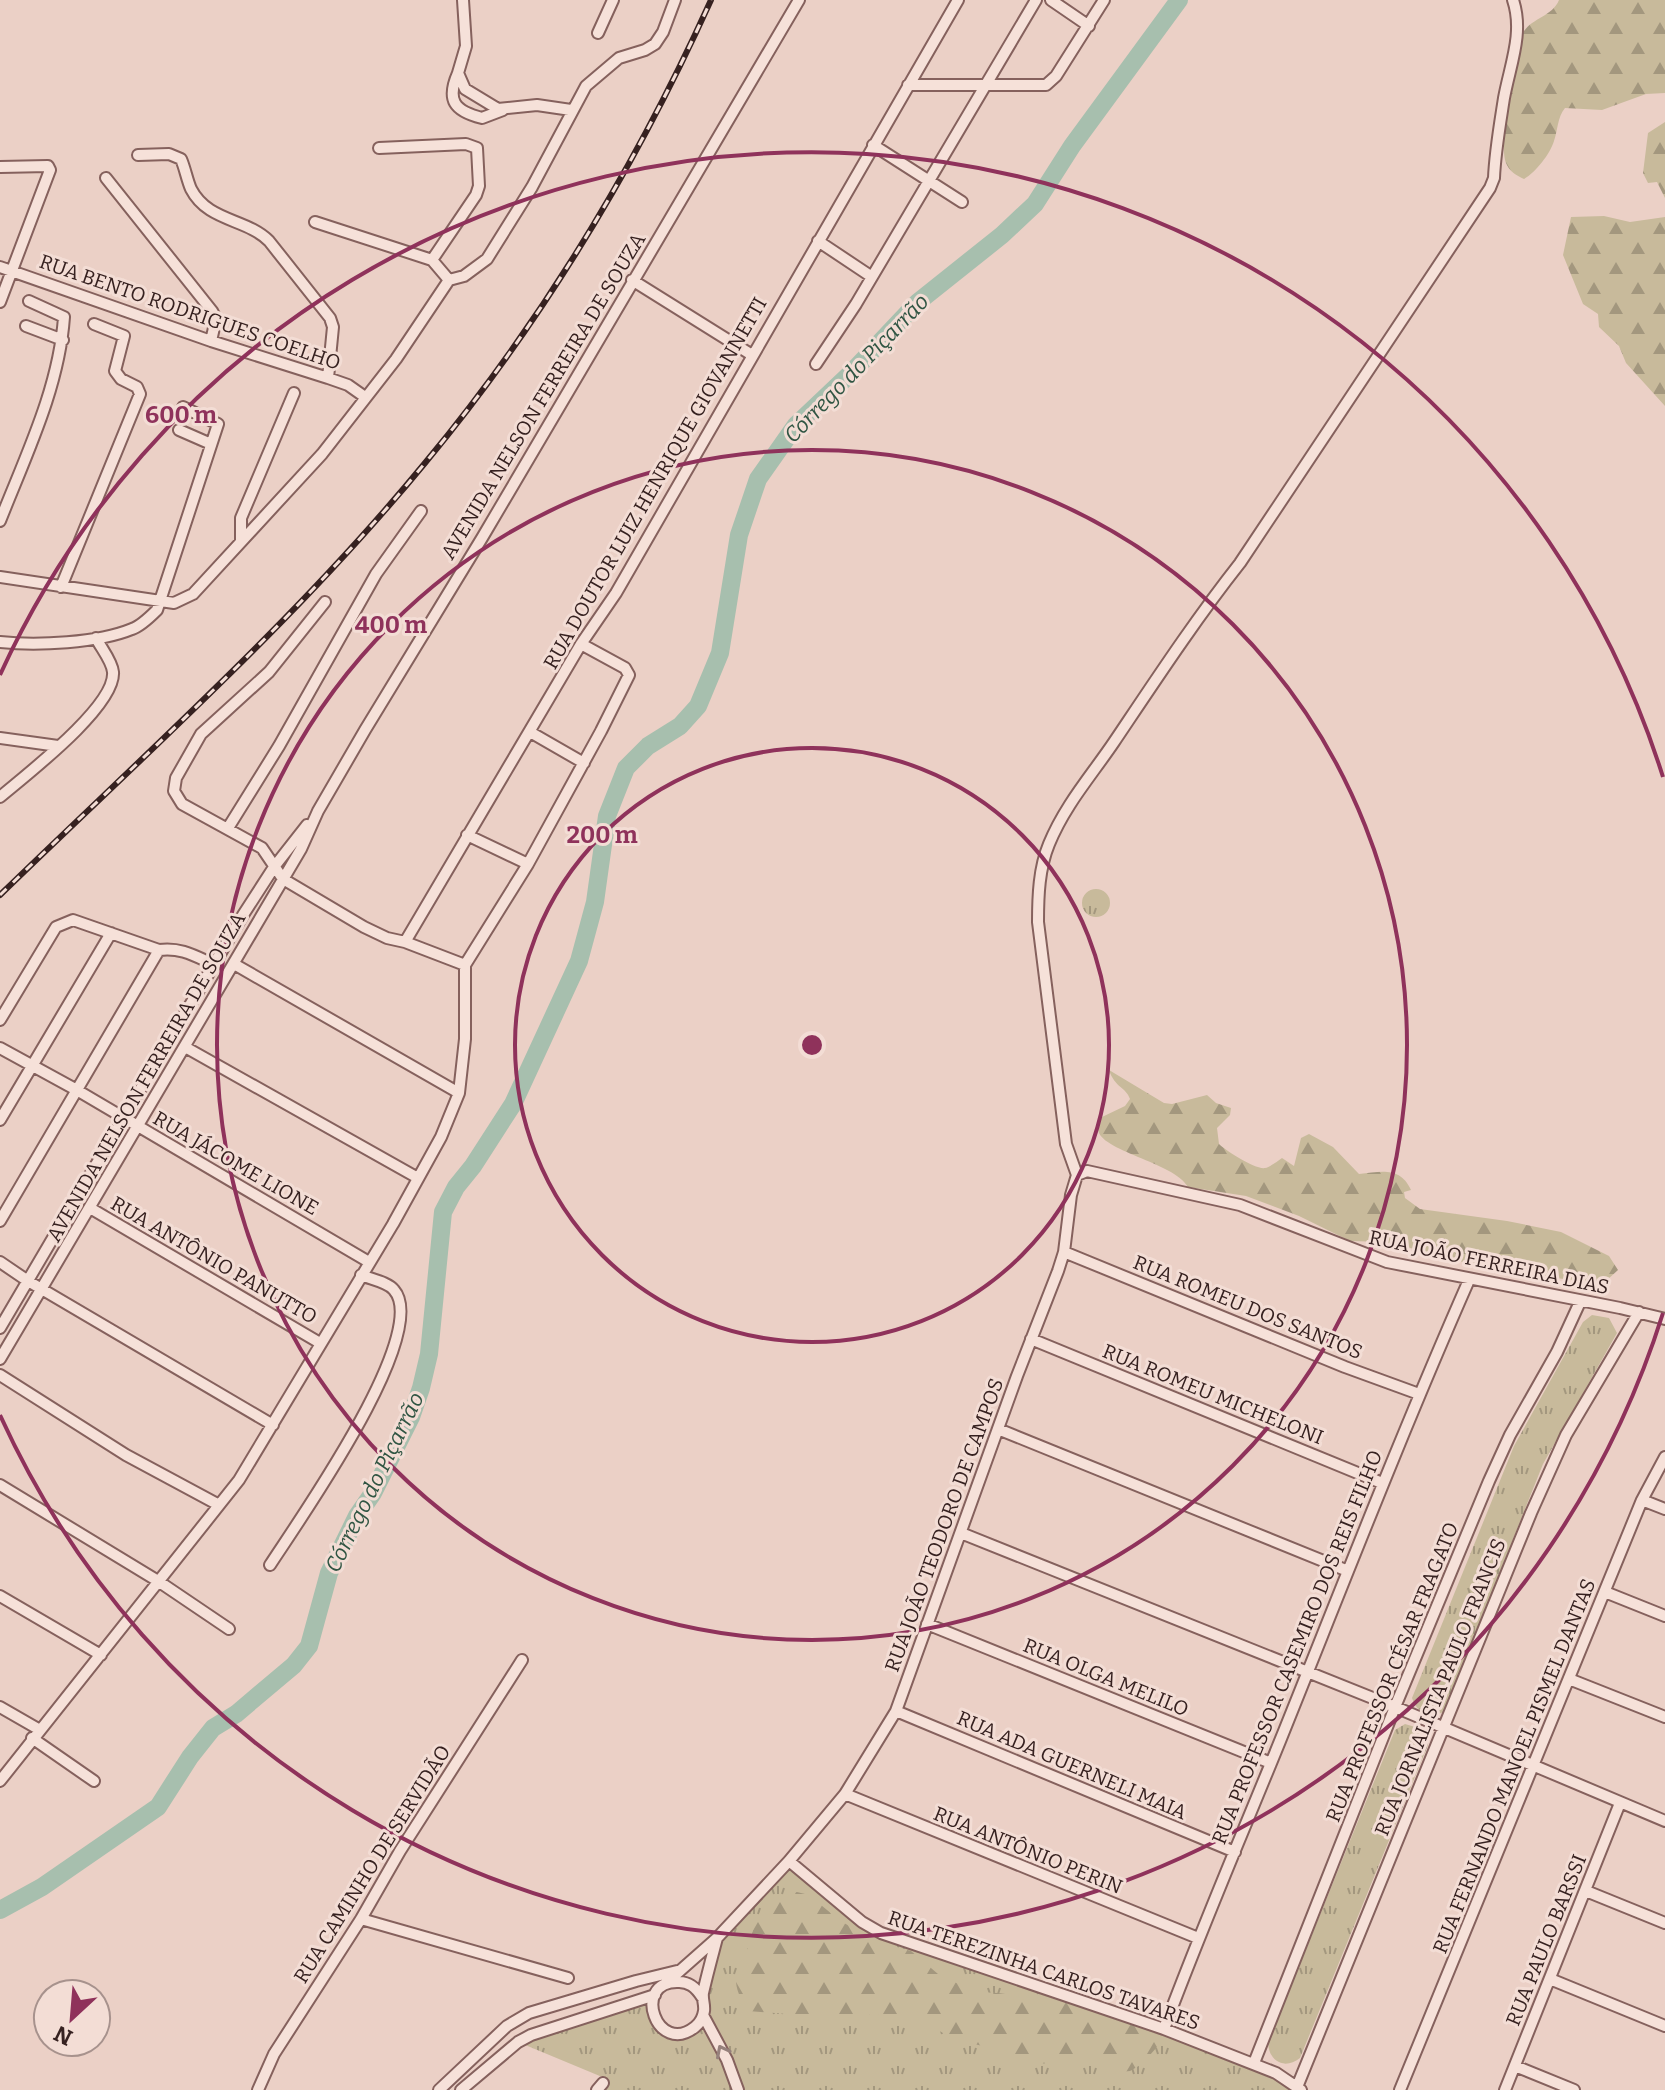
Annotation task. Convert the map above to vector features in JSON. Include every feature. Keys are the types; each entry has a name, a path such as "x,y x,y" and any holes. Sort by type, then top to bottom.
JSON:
{"street":[{"path":"463,0 466,46 451,91 452,100 460,110 482,118 505,109"},
{"path":"598,33 613,0"},
{"path":"0,577 159,602 181,602 193,594 322,454 396,359 449,280 464,276 487,259 559,139 571,110 586,86 619,58 655,44 675,0"},
{"name":"AVENIDA NELSON FERREIRA DE SOUZA","path":"0,1359 301,849 318,811 799,0"},
{"name":"RUA DOUTOR LUIZ HENRIQUE GIOVANNETTI","path":"405,942 581,644 616,593 958,0"},
{"path":"816,364 872,277 1036,0"},
{"path":"1051,0 1089,26"},
{"path":"908,85 1046,85 1056,76 1104,0"},
{"path":"1077,1175 1066,1144 1038,922 1038,892 1047,847 1069,803 1173,658 1203,610 1240,563 1490,188 1518,33 1513,0"},
{"path":"458,73 471,94 493,108 537,105 571,110"},
{"path":"379,148 466,144 477,148 479,186 476,195 432,260"},
{"path":"873,145 962,202"},
{"path":"138,155 169,154 181,159 191,190 210,212 259,231 269,241 330,318 333,327 328,378"},
{"path":"0,167 48,166 48,174 0,302"},
{"path":"106,178 212,311 216,319 211,341"},
{"path":"315,222 432,260 449,280"},
{"path":"818,241 872,277"},
{"name":"RUA BENTO RODRIGUES COELHO","path":"0,267 348,385 365,397"},
{"path":"632,280 752,355"},
{"path":"0,521 53,383 63,340 64,317 29,301"},
{"path":"61,587 140,394 137,387 121,379 115,371 124,336 94,324"},
{"path":"26,326 63,340"},
{"path":"241,540 241,518 294,393"},
{"path":"0,642 16,644 96,638 134,629 157,610 218,424 183,407"},
{"path":"179,430 211,444"},
{"path":"228,828 279,746 376,574 421,511"},
{"path":"325,602 269,672 201,734 176,778 174,791 182,804 262,848 283,879 376,934 465,965"},
{"path":"0,797 82,725 112,684 113,670 96,638"},
{"path":"0,1781 257,1454 454,1112 465,1039 465,965 528,864 629,675 625,668 581,644"},
{"path":"530,732 584,763"},
{"path":"0,738 58,746"},
{"name":"AVENIDA NELSON FERREIRA DE SOUZA","path":"0,1328 274,867 318,811"},
{"path":"467,835 528,864"},
{"path":"0,1020 56,927 73,920 159,950 174,948 190,953 215,965"},
{"path":"0,1120 111,933"},
{"path":"0,1221 159,950"},
{"path":"234,964 459,1093"},
{"path":"185,1047 418,1178"},
{"name":"RUA JÁCOME LIONE","path":"0,1048 369,1262"},
{"name":"RUA JOÃO FERREIRA DIAS","path":"1077,1175 1087,1171 1207,1195 1240,1205 1369,1257 1665,1319"},
{"name":"RUA JOÃO TEODORO DE CAMPOS","path":"665,1984 717,1938 789,1861 845,1794 896,1711 1064,1252 1071,1195 1077,1175"},
{"name":"RUA ANTÔNIO PANUTTO","path":"90,1208 320,1343"},
{"name":"RUA ROMEU DOS SANTOS","path":"1064,1252 1345,1367 1419,1394"},
{"path":"0,1262 273,1425"},
{"path":"270,1565 356,1431 394,1350 400,1325 399,1298 393,1287 361,1275"},
{"name":"RUA PROFESSOR CASEMIRO DOS REIS FILHO","path":"1164,2029 1382,1483 1469,1280"},
{"name":"RUA PROFESSOR CÉSAR FRAGATO","path":"1254,2063 1395,1707 1489,1481 1580,1302"},
{"name":"RUA JORNALISTA PAULO FRANCIS","path":"1299,2089 1520,1537 1566,1435 1639,1312"},
{"name":"RUA ROMEU MICHELONI","path":"1031,1339 1382,1483"},
{"path":"0,1375 126,1455 219,1505"},
{"path":"998,1429 1348,1571"},
{"name":"RUA FERNANDO MANOEL PISMEL DANTAS","path":"1400,2090 1642,1500 1665,1457"},
{"path":"0,1485 158,1581 229,1629"},
{"path":"1642,1500 1665,1509"},
{"path":"961,1533 1395,1707 1665,1821"},
{"path":"1605,1592 1665,1616"},
{"path":"0,1596 101,1655"},
{"name":"RUA OLGA MELILO","path":"927,1624 1271,1763"},
{"name":"RUA CAMINHO DE SERVIDÃO","path":"258,2090 274,2054 522,1660"},
{"path":"1569,1679 1665,1717"},
{"path":"0,1707 94,1781"},
{"name":"RUA ADA GUERNELI MAIA","path":"896,1711 1235,1852"},
{"name":"RUA ANTÔNIO PERIN","path":"845,1794 1198,1938"},
{"name":"RUA PAULO BARSSI","path":"1505,2090 1620,1803"},
{"name":"RUA TEREZINHA CARLOS TAVARES","path":"789,1861 862,1922 881,1933 1164,2029 1254,2063 1299,2089"},
{"path":"1586,1891 1665,1923"},
{"path":"361,1919 568,1978"},
{"path":"717,1938 702,1997 703,2015 727,2060 738,2090"},
{"path":"439,2090 507,2026 529,2013 679,1971"},
{"path":"1550,1979 1665,2026"},
{"path":"636,1981 643,2000"},
{"path":"461,2090 518,2042 531,2035 643,2000 655,1995 665,1984 681,1981 690,1984 702,1997"},
{"path":"655,1995 652,2012 668,2032 685,2033 699,2023 703,2015"},
{"path":"1515,2066 1574,2090"}],"green space":[{"path":"1559,0 1665,0 1665,93 1646,94 1602,110 1565,108 1549,151 1538,167 1524,179 1509,168 1504,152 1511,78 1523,33 1552,10"},
{"path":"1665,122 1665,198 1657,182 1648,183 1643,173 1648,133"},
{"path":"1604,216 1630,222 1665,217 1665,406 1626,363 1619,346 1599,327 1598,314 1583,304 1563,255 1571,217"},
{"path":"1096,889 1106,893 1110,903 1106,913 1096,917 1086,913 1082,903 1086,893"},
{"path":"1109,1070 1164,1103 1172,1104 1207,1095 1216,1103 1231,1108 1230,1115 1217,1128 1219,1144 1255,1166 1265,1168 1282,1158 1294,1166 1301,1138 1309,1134 1333,1147 1359,1174 1389,1172 1401,1177 1411,1190 1404,1192 1405,1198 1420,1209 1561,1232 1609,1256 1618,1270 1606,1281 1589,1282 1539,1276 1507,1267 1438,1259 1423,1251 1385,1242 1350,1241 1299,1216 1246,1196 1188,1187 1168,1170 1102,1137 1098,1129 1102,1117 1125,1106 1130,1099"},
{"path":"1592,1315 1609,1318 1617,1333 1543,1464 1444,1712 1424,1713 1412,1698 1514,1446 1583,1322"},
{"path":"1405,1724 1422,1729 1428,1745 1300,2058 1284,2064 1271,2055 1268,2043 1395,1730"},
{"path":"789,1861 862,1922 1254,2063 1301,2090 597,2090 607,2079 518,2042 654,1997 652,2012 672,2033 699,2023 734,2082 703,2015 717,1938"},
{"path":"797,1892 809,1895 839,1920 873,1940 911,1951 938,1974 975,1992 1062,2002 1161,2021 1170,2025 1172,2030 1142,2064 1130,2071 1120,2072 1090,2060 1037,2064 1004,2051 957,2040 910,2016 861,2014 827,2017 748,2011 736,1978 756,1921 760,1912 773,1900"}],"waterway":[{"name":"Córrego do Piçarrão","path":"0,1910 42,1887 158,1807 213,1728 236,1714 294,1665 309,1646 329,1573 411,1417 421,1388 429,1354 443,1212 456,1187 513,1104 579,961 595,902 607,816 626,768 648,746 680,726 698,706 720,653 739,535 758,479 796,425 852,372 918,302 1002,235 1035,204 1072,146 1179,0"}],"railway":[{"path":"0,895 273,631 376,521 468,410 547,299 618,183 711,0"}]}
